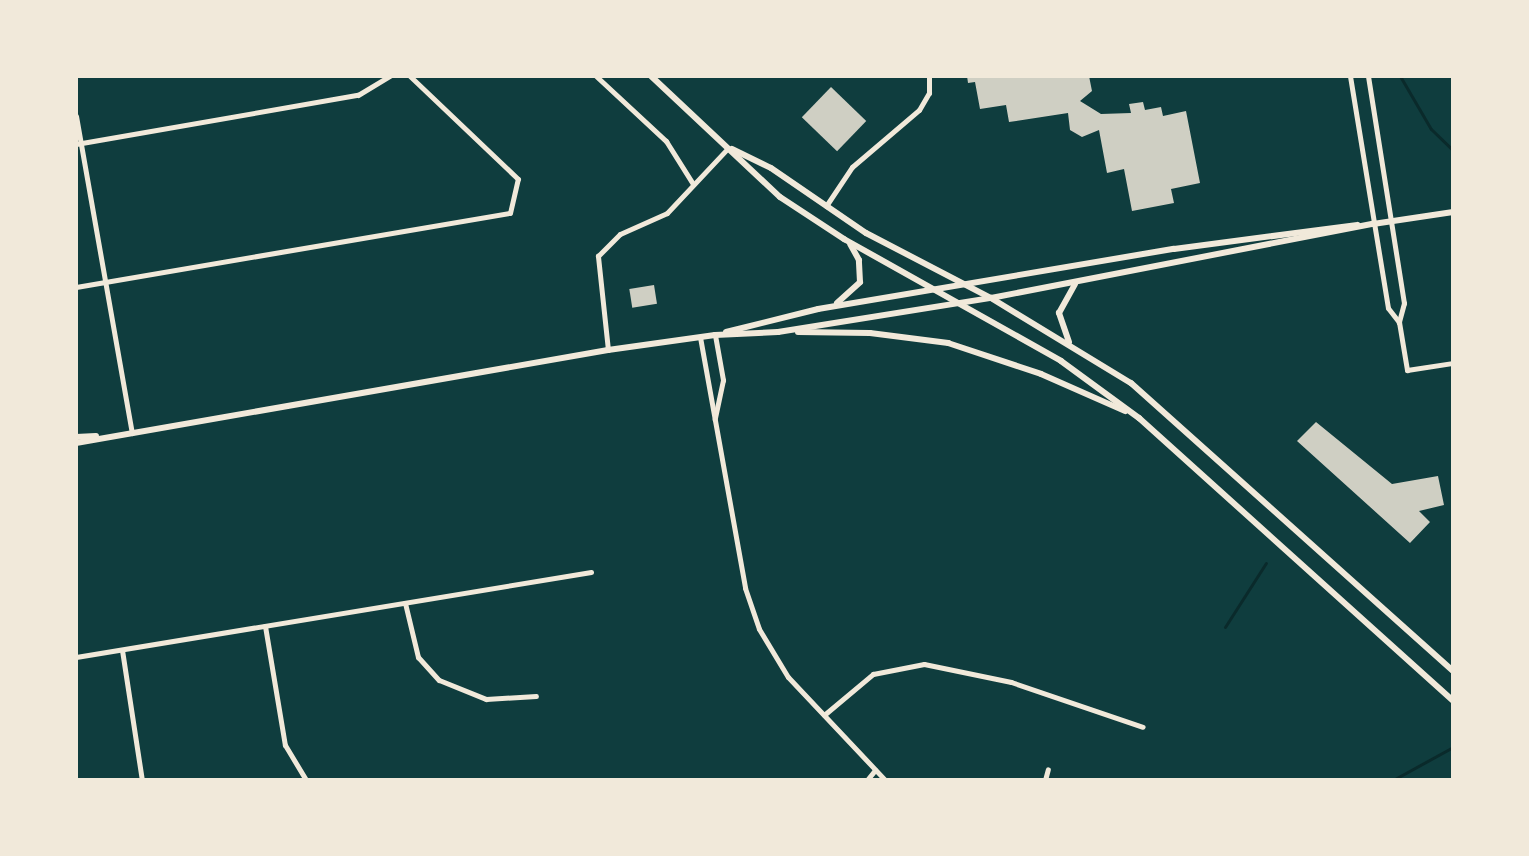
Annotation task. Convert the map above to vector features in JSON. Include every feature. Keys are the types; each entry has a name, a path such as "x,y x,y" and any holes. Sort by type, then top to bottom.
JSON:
{"main road":[{"path":"651,76 780,197 844,239 934,290 960,301 1061,361 1139,418 1453,701"},
{"path":"729,148 771,168 826,206 1069,342 1178,421 1453,671"},
{"path":"715,335 818,309 1287,232 1391,222 1453,212"},
{"path":"778,332 1076,283 1373,224"},
{"path":"818,309 848,298 860,282 859,260 844,239"},
{"path":"1069,342 1059,313 1076,283"},
{"path":"76,440 132,433 608,350 715,335 778,332 870,333 948,343 1041,374 1139,418"}],"street":[{"path":"78,144 358,95 390,76"},
{"path":"76,287 504,216 513,207 518,179 410,76"},
{"path":"596,76 666,141 693,184"},
{"path":"826,206 852,167 919,110 929,93 929,76"},
{"path":"1350,76 1388,308 1399,322"},
{"path":"1368,76 1404,303 1399,322 1407,370 1453,363"},
{"path":"76,116 78,144 132,433"},
{"path":"608,350 598,256 620,234 667,213 729,148"},
{"path":"715,335 723,380 715,420"},
{"path":"700,337 751,609 781,667 885,780"},
{"path":"76,657 591,572"},
{"path":"405,603 418,657 439,680 486,699 536,696"},
{"path":"265,626 285,745 306,780"},
{"path":"122,650 142,780"},
{"path":"824,715 873,674 924,664 1011,682 1143,727"},
{"path":"1045,780 1048,769"},
{"path":"867,780 875,770"}],"building":[{"path":"967,76 1089,76 1092,91 1080,101 1101,114 1131,113 1129,104 1143,102 1145,110 1161,107 1163,116 1186,111 1200,183 1171,189 1174,203 1132,211 1124,169 1107,173 1099,130 1082,137 1070,130 1068,113 1009,122 1006,105 980,109 975,82 968,83"},
{"path":"831,87 866,121 837,151 802,117"},
{"path":"654,285 657,304 632,308 629,289"},
{"path":"1316,422 1392,484 1438,476 1444,505 1419,511 1430,522 1410,543 1297,441"}],"waterway":[{"path":"1400,76 1431,129 1453,150"},
{"path":"1225,627 1266,563"},
{"path":"1393,780 1453,747"}]}
